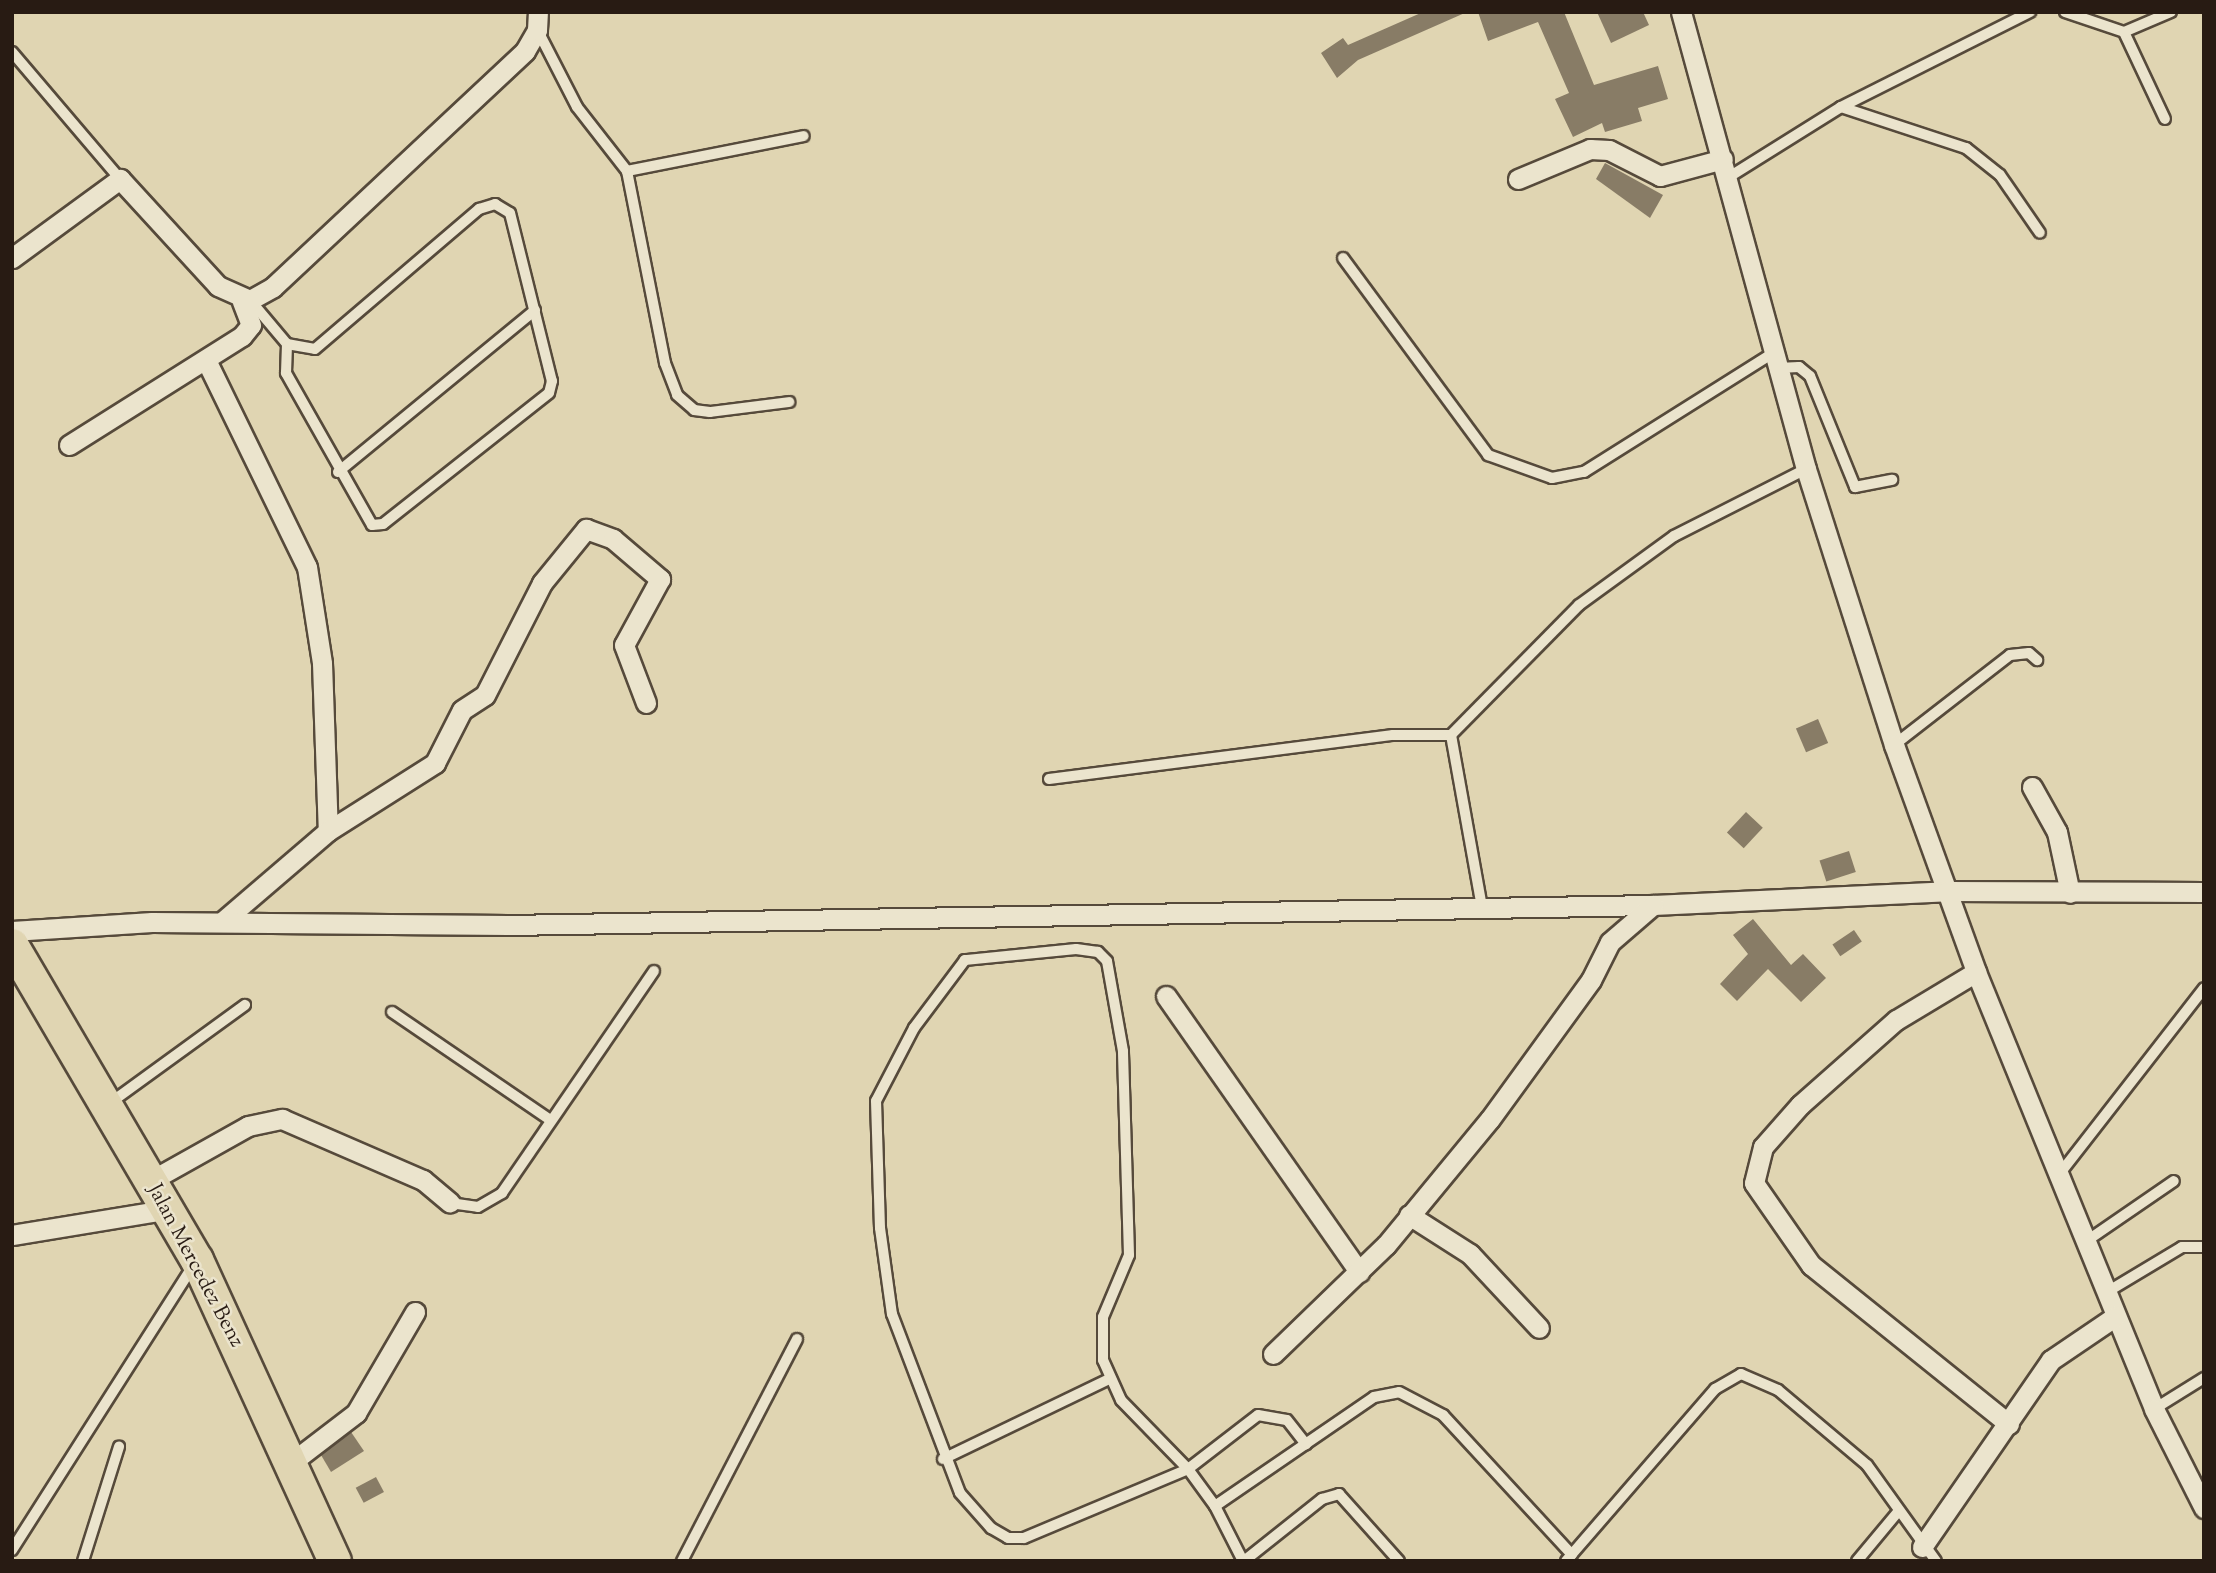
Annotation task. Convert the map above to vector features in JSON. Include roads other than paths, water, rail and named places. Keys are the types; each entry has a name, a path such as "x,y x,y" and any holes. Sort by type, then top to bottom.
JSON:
{"main road":[{"name":"Jalan Mercedez Benz","path":"16,956 197,1260 292,1462 335,1561"}],"street":[{"path":"1681,12 1726,168 1806,469 1894,746 1976,972 2061,1172 2154,1409 2204,1508"},
{"path":"246,300 283,278 525,51 538,21"},
{"path":"1518,180 1590,149 1609,149 1660,176 1726,168"},
{"path":"12,257 120,179 218,286 246,300"},
{"path":"69,445 206,360 250,327 246,300"},
{"path":"206,360 307,567 322,663 328,831"},
{"path":"223,921 328,831 435,763 462,710 485,695 541,583 586,529 613,539 660,579 624,645 646,703"},
{"path":"2032,787 2057,832 2070,892"},
{"path":"16,956 223,921 508,925 1653,905 1947,891 2204,892"},
{"path":"1273,1354 1359,1272 1409,1215 1490,1119 1591,980 1610,942 1653,905"},
{"path":"1976,972 1896,1020 1800,1105 1763,1147 1754,1184 1811,1265 2009,1424"},
{"path":"1166,996 1359,1272"},
{"path":"150,1181 248,1126 282,1119 423,1180 450,1203"},
{"path":"12,1235 165,1210"},
{"path":"1409,1215 1470,1254 1539,1328"},
{"path":"292,1462 356,1413 415,1312"},
{"path":"1929,1554 2009,1424 2058,1352 2116,1316"}],"lane":[{"path":"1726,168 2030,12"},
{"path":"2065,12 2124,32 2171,12"},
{"path":"538,21 578,107 626,171 677,395 694,410 710,412 789,402"},
{"path":"2124,32 2165,119"},
{"path":"12,52 120,179"},
{"path":"1841,107 1966,148 2000,175 2040,233"},
{"path":"626,171 804,136"},
{"path":"246,300 287,344 315,349 479,209 495,204 510,213 551,373 549,393 383,524 365,521 286,373 287,344"},
{"path":"1343,258 1488,455 1552,478 1584,472 1775,360 1799,367 1810,376 1855,487 1892,480"},
{"path":"338,472 535,310"},
{"path":"1049,779 1393,735 1451,735 1580,605 1674,536 1806,469"},
{"path":"1894,746 2010,655 2029,653 2037,660"},
{"path":"1451,735 1482,907"},
{"path":"1306,1444 1287,1420 1263,1414 1188,1469 1052,1529 1008,1538 974,1510 943,1459 886,1287 876,1101 901,1049 952,970 965,960 1088,950 1107,961 1114,979 1123,1051 1129,1255 1102,1317 1109,1379 1188,1469 1215,1506 1244,1561 1322,1499 1339,1494 1399,1561"},
{"path":"450,1203 493,1202 654,971"},
{"path":"2061,1172 2204,988"},
{"path":"105,1107 245,1006"},
{"path":"392,1012 550,1119"},
{"path":"2088,1240 2174,1181"},
{"path":"2107,1292 2182,1247 2204,1247"},
{"path":"12,1549 197,1260"},
{"path":"682,1561 797,1339"},
{"path":"1215,1506 1374,1397 1399,1392 1418,1398 1443,1415 1569,1558 1715,1389 1741,1374 1778,1390 1867,1465 1897,1513 1929,1554"},
{"path":"2154,1409 2204,1378"},
{"path":"943,1459 1109,1379"},
{"path":"83,1561 119,1447"},
{"path":"1857,1561 1897,1513"}]}
